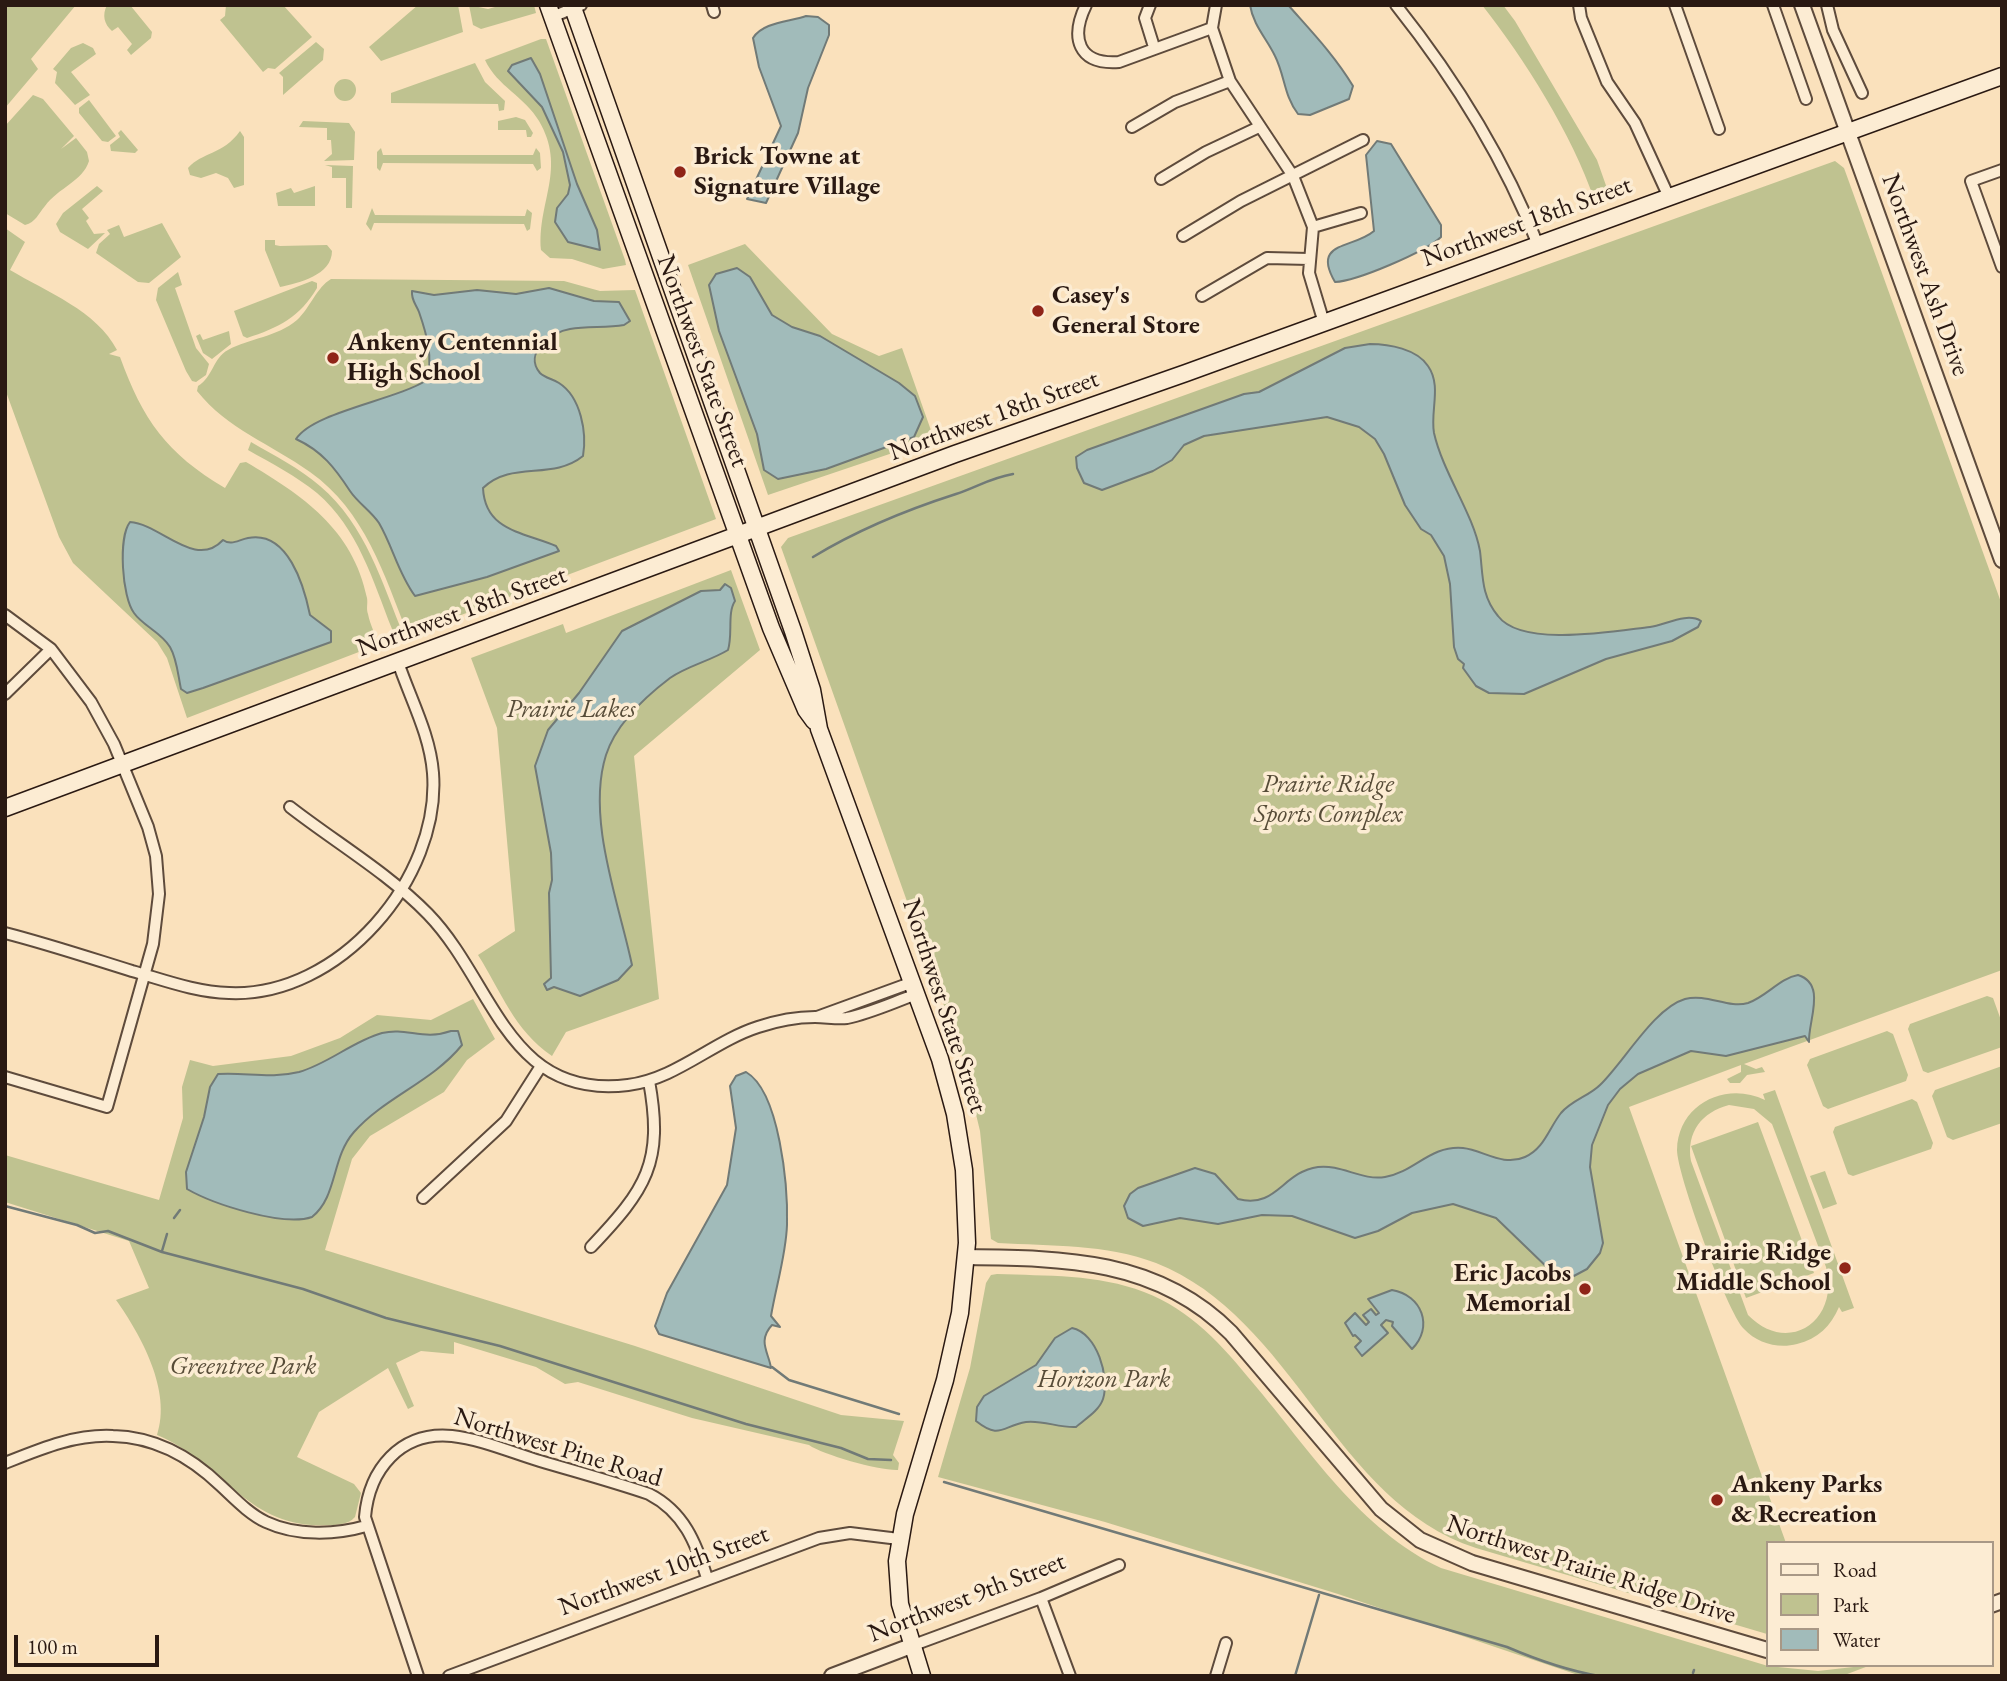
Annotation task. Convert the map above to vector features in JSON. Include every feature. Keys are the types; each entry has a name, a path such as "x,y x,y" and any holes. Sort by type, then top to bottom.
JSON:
{"main road":[{"name":"Northwest State Street","path":"575,6 812,690 819,729 943,1068 959,1132 965,1189 966,1257 954,1347 899,1539 897,1582 911,1646 922,1676"},
{"name":"Northwest State Street","path":"550,11 771,628 806,710 819,729"},
{"name":"Northwest 18th Street","path":"5,808 955,454 2002,76"}],"street":[{"path":"1086,5 1076,30 1081,47 1088,56 1104,63 1119,62 1212,28"},
{"path":"1150,5 1145,18 1154,47"},
{"path":"1216,5 1212,28 1230,81 1293,176 1313,227 1309,273 1324,323"},
{"path":"1396,5 1446,71 1481,129 1520,199 1538,245"},
{"path":"1579,5 1581,18 1607,82 1634,123 1668,195"},
{"path":"1675,5 1720,129"},
{"path":"1773,5 1806,99"},
{"name":"Northwest Ash Drive","path":"1802,5 2002,560"},
{"path":"1827,5 1833,30 1862,93"},
{"path":"550,11 575,6"},
{"path":"1132,127 1175,102 1230,81"},
{"path":"1161,179 1206,152 1259,127"},
{"path":"1183,236 1363,140"},
{"path":"2002,170 1971,181 2002,267"},
{"path":"1313,227 1361,213"},
{"path":"1202,296 1267,258 1309,259"},
{"path":"5,615 51,649 91,702 122,764 148,827 158,872 156,926 145,975 107,1107 5,1077"},
{"path":"5,694 51,649"},
{"path":"5,933 187,988 230,993 285,985 318,971 343,955 401,891 425,842 433,790 429,749 398,662"},
{"path":"290,807 427,913 473,972 503,1028 541,1066 564,1077 594,1084 627,1085 649,1081 675,1070 710,1047 739,1034 773,1023 816,1017 846,1018 915,988"},
{"path":"424,1198 474,1154 506,1121 541,1066"},
{"path":"591,1247 628,1207 646,1175 653,1150 656,1123 649,1081"},
{"name":"Northwest Prairie Ridge Drive","path":"966,1257 1101,1265 1145,1276 1167,1285 1205,1309 1231,1333 1381,1509 1420,1539 1472,1563 1766,1650"},
{"name":"Northwest Pine Road","path":"366,1526 368,1493 384,1463 416,1440 455,1436 659,1499 675,1511 687,1526 707,1578"},
{"path":"5,1463 82,1437 132,1438 186,1456 256,1517 276,1526 299,1532 324,1532 366,1526 418,1676"},
{"name":"Northwest 10th Street","path":"449,1676 826,1536 850,1533 899,1539"},
{"name":"Northwest 9th Street","path":"832,1676 1041,1598 1119,1565"},
{"path":"1041,1598 1070,1676"},
{"path":"1216,1676 1226,1643"}],"green space":[{"path":"5,5 76,5 31,59 38,69 5,108"},
{"path":"107,5 130,5 152,32 151,38 131,55 127,50 132,44 118,27 112,31 107,25 104,16"},
{"path":"226,5 283,5 312,37 275,69 268,68 263,72 220,20 225,16"},
{"path":"418,5 458,5 463,32 381,61 369,47"},
{"path":"469,5 488,9 502,5 534,5 536,13 481,29 473,25"},
{"path":"1482,5 1503,5 1515,21 1597,160 1609,194 1594,199 1574,150 1546,98"},
{"path":"546,39 626,265 603,269 572,259 550,258 541,250 543,216 551,170 547,138 533,113 497,77 485,60"},
{"path":"316,42 324,49 323,60 283,95 283,77 279,73"},
{"path":"83,43 93,48 96,54 71,72 90,95 75,105 55,83 57,72 53,69 71,48"},
{"path":"475,63 485,82 505,101 504,110 499,111 498,104 391,103 391,93"},
{"path":"345,79 355,86 356,90 349,100 345,101 335,94 334,90 341,80"},
{"path":"33,95 43,99 74,136 61,149 76,138 87,152 89,161 76,179 50,200 34,220 25,225 5,213 5,126"},
{"path":"89,100 116,136 108,142 102,141 79,113 79,108"},
{"path":"516,117 525,120 533,133 531,137 527,137 526,130 498,130 498,121"},
{"path":"303,121 349,123 355,132 354,160 324,161 332,154 331,140 327,140 327,128 299,127"},
{"path":"121,130 138,150 135,153 111,151 110,145 120,137 118,133"},
{"path":"240,131 244,137 244,185 234,188 228,178 216,173 201,178 190,175 188,168 227,145"},
{"path":"381,148 383,155 533,155 536,148 540,153 541,168 537,171 533,164 383,163 380,171 377,168 377,152"},
{"name":"Prairie Ridge Sports Complex","path":"1835,161 1844,168 2002,605 2002,970 1744,1064 1756,1069 1762,1067 1765,1072 1747,1075 1740,1083 1730,1083 1727,1079 1741,1072 1741,1065 1629,1107 1785,1541 1766,1541 1766,1634 1476,1548 1427,1525 1385,1491 1349,1452 1245,1324 1204,1289 1156,1263 1118,1252 998,1243 991,1239 980,1131 962,1056 781,547 788,538"},
{"path":"325,165 353,166 352,208 346,208 346,178 332,178 332,167"},
{"path":"97,186 103,191 82,209 89,218 86,221 94,234 105,233 88,249 60,232 56,224 63,213"},
{"path":"315,186 315,206 278,206 276,193 291,188 294,193"},
{"path":"372,208 375,215 525,216 527,209 532,213 530,229 527,231 524,224 374,223 371,231 366,224"},
{"path":"162,223 181,257 149,283 138,282 96,253 99,244 110,234 107,230 119,225 124,237"},
{"path":"5,228 25,242 10,270 70,304 97,324 117,350 109,354 120,357 148,417 172,448 187,462 225,488 240,463 246,462 287,487 322,516 350,552 360,574 377,645 187,718 167,658 157,642 73,563 59,537 5,389"},
{"path":"265,240 275,240 275,245 280,246 327,245 332,251 331,259 321,272 280,287 265,250"},
{"path":"745,244 832,334 879,356 902,348 934,439 768,495 688,265"},
{"path":"178,272 182,285 175,288 196,348 209,364 206,375 196,382 192,381 186,371 156,300 158,288"},
{"path":"331,279 564,281 600,291 635,290 716,519 408,635 371,545 345,505 310,472 222,416 197,391 223,353 289,326 302,315"},
{"path":"312,281 317,283 317,288 296,314 269,330 247,338 243,336 234,311"},
{"path":"229,331 231,344 212,359 203,353 196,336 200,334 203,340"},
{"path":"251,442 287,462 336,501 371,556 404,636 398,638 392,629 363,556 343,522 317,493 248,450"},
{"name":"Prairie Lakes","path":"731,570 760,650 634,756 659,999 566,1032 552,1056 518,1023 478,955 515,931 497,728 471,658 563,624 566,633"},
{"path":"1987,996 1993,998 2002,1023 2002,1047 1928,1073 1923,1071 1908,1029 1910,1024"},
{"name":"Greentree Park","path":"473,999 495,1039 467,1060 444,1092 370,1136 352,1159 325,1250 635,1346 841,1415 904,1421 893,1455 899,1463 898,1470 866,1465 839,1458 809,1445 692,1418 578,1382 565,1384 536,1367 454,1342 454,1354 421,1351 396,1363 414,1406 408,1409 388,1368 319,1412 297,1457 354,1484 361,1493 355,1517 345,1523 298,1523 275,1516 236,1492 180,1447 157,1435 161,1418 160,1400 152,1364 116,1300 149,1288 129,1241 5,1202 5,1155 159,1200 183,1118 182,1087 190,1060 213,1066 291,1056 340,1038 377,1015 431,1020"},
{"path":"1887,1031 1893,1034 1908,1075 1906,1081 1828,1109 1823,1106 1807,1065 1810,1059"},
{"path":"2002,1066 2002,1123 1953,1140 1947,1137 1932,1096 1935,1090"},
{"path":"1775,1090 1854,1308 1842,1312 1839,1307 1828,1326 1817,1335 1805,1342 1790,1345 1775,1345 1755,1338 1744,1329 1736,1317 1704,1242 1685,1186 1677,1150 1679,1134 1686,1120 1695,1109 1707,1101 1720,1095 1735,1093 1765,1100 1763,1094","holes":["1729,1105 1754,1109 1772,1124 1826,1267 1828,1286 1825,1303 1818,1317 1807,1327 1794,1332 1779,1332 1763,1327 1748,1315 1691,1161 1691,1141 1704,1118"]},
{"path":"1912,1099 1917,1102 1933,1143 1931,1149 1853,1176 1848,1174 1833,1132 1835,1127"},
{"path":"1758,1122 1814,1273 1746,1298 1691,1146"},
{"path":"1825,1171 1837,1204 1823,1209 1810,1176"},
{"name":"Horizon Park","path":"991,1275 1072,1277 1109,1282 1144,1292 1176,1308 1230,1355 1316,1461 1361,1510 1412,1552 1441,1568 1766,1667 1818,1671 1866,1667 1842,1676 1581,1676 1338,1594 1105,1522 938,1477 970,1368 986,1283"}],"water":[{"path":"1250,5 1289,6 1346,75 1353,86 1349,99 1310,115 1298,114 1290,100 1275,56 1257,25"},
{"path":"806,16 818,17 829,25 829,35 808,88 798,133 766,203 747,199 781,126 759,67 753,38 770,26"},
{"path":"531,58 540,74 577,184 597,230 600,250 568,242 555,222 557,208 568,194 570,185 563,152 542,107 508,71 512,65"},
{"path":"1377,141 1391,144 1441,225 1441,237 1390,265 1359,277 1335,282 1329,269 1328,259 1331,253 1374,231 1366,155"},
{"path":"737,268 750,277 772,315 792,327 820,336 899,383 915,396 923,417 914,437 826,469 778,479 764,470 757,434 719,331 709,285 716,274"},
{"path":"549,288 594,301 619,302 630,321 624,325 563,331 548,339 537,351 535,358 540,373 567,389 577,406 583,426 583,456 558,468 506,475 483,488 485,502 498,522 519,533 556,546 559,551 487,577 415,596 376,519 327,461 296,439 319,421 427,380 428,346 412,291 434,295 477,290 516,294"},
{"path":"1370,344 1394,346 1417,355 1432,374 1435,390 1434,433 1438,448 1476,537 1488,601 1498,616 1510,626 1547,635 1650,627 1689,618 1701,621 1698,627 1672,641 1606,659 1524,694 1489,693 1476,686 1463,668 1464,664 1458,659 1454,647 1450,584 1444,556 1431,535 1421,529 1405,505 1375,439 1359,427 1327,417 1204,436 1184,445 1172,460 1153,471 1102,490 1084,483 1077,468 1076,457 1087,450 1244,394 1259,392 1345,348"},
{"path":"130,522 154,530 189,548 201,550 212,548 223,540 232,543 248,538 262,538 274,543 292,563 310,615 331,631 331,642 187,693 181,689 170,647 138,618 130,605 124,581 123,554 126,530"},
{"path":"725,584 731,588 735,601 731,611 728,650 670,678 651,694 624,722 606,755 601,780 602,833 632,965 618,980 580,996 554,987 547,990 544,984 551,978 551,853 535,766 548,730 579,693 622,631 701,591 720,590"},
{"path":"1798,975 1812,986 1814,995 1809,1042 1805,1036 1726,1056 1691,1051 1638,1074 1620,1089 1608,1105 1592,1145 1590,1167 1603,1243 1600,1253 1587,1269 1572,1277 1554,1274 1496,1218 1453,1204 1412,1213 1378,1231 1355,1238 1292,1216 1262,1215 1218,1224 1180,1218 1143,1226 1128,1218 1124,1206 1130,1194 1138,1188 1195,1168 1215,1174 1238,1199 1251,1201 1271,1195 1306,1170 1318,1167 1335,1168 1376,1178 1385,1177 1451,1148 1471,1149 1501,1159 1517,1160 1532,1153 1542,1144 1561,1113 1600,1085 1651,1024 1673,1004 1693,998 1733,1004 1748,1003"},
{"path":"458,1031 462,1045 450,1058 380,1109 354,1132 341,1153 326,1199 312,1217 284,1219 248,1212 187,1189 186,1172 204,1117 210,1087 218,1074 289,1074 320,1064 361,1041 382,1033 432,1035"},
{"path":"746,1072 758,1083 774,1119 786,1188 786,1236 771,1316 780,1327 772,1325 765,1336 771,1368 659,1334 655,1326 667,1293 727,1185 736,1128 730,1086 736,1076"},
{"path":"1392,1290 1411,1298 1422,1313 1419,1340 1412,1349 1392,1326 1393,1322 1386,1320 1381,1325 1388,1333 1362,1356 1355,1347 1361,1341 1353,1336 1345,1323 1355,1313 1366,1325 1369,1322 1363,1315 1371,1309 1376,1315 1379,1313 1368,1299"},
{"path":"1072,1328 1088,1338 1100,1357 1105,1390 1095,1411 1076,1427 1026,1422 996,1431 976,1421 977,1407 984,1396 1036,1365 1055,1338"}],"waterway":[{"path":"813,557 883,521 990,480 1013,474"},
{"path":"5,1206 77,1225 95,1233 108,1231 162,1252 303,1289 386,1318 500,1346 746,1424 841,1448 868,1459 891,1460"},
{"path":"174,1218 180,1210"},
{"path":"162,1251 167,1234"},
{"path":"772,1367 789,1380 899,1414"},
{"path":"944,1482 1599,1676"},
{"path":"1295,1676 1319,1595"}],"place":[{"name":"Brick Towne at Signature Village","path":"680,172"},
{"name":"Casey's General Store","path":"1038,311"},
{"name":"Ankeny Centennial High School","path":"333,358"},
{"name":"Prairie Ridge Middle School","path":"1845,1268"},
{"name":"Eric Jacobs Memorial","path":"1585,1289"},
{"name":"Ankeny Parks & Recreation","path":"1717,1500"}]}
